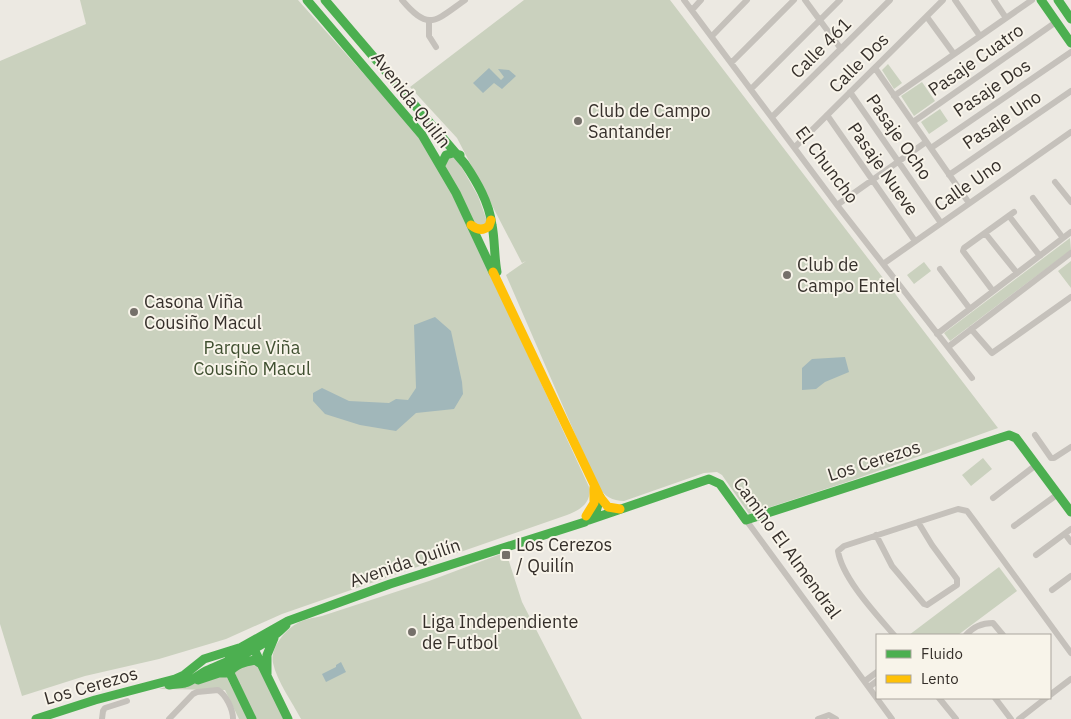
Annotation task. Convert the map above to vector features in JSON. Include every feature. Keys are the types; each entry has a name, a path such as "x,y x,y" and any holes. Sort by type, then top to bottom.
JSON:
{"main road":[{"name":"Avenida Quilín","path":"307,0 415,125 441,165 500,284 593,482 598,503 574,525"},
{"name":"Avenida Quilín","path":"326,0 460,156 482,196 491,220 494,256 500,284"},
{"path":"1041,0 1071,43"},
{"path":"1058,0 1071,19"},
{"path":"441,165 446,154 453,152 460,156"},
{"path":"471,225 477,229 484,230 490,226 491,220"},
{"name":"Los Cerezos","path":"746,520 1008,436 1012,436 1036,465"},
{"path":"1036,465 1071,512"},
{"name":"Camino El Almendral","path":"590,520 706,480 713,480 720,484 746,520"},
{"path":"598,503 620,509"},
{"path":"598,503 609,513"},
{"path":"590,520 598,503"},
{"name":"Avenida Quilín","path":"227,663 231,655 240,648 281,624 390,584 590,520"},
{"name":"Los Cerezos","path":"156,685 186,683 206,670 227,663 254,650 274,637 292,620"},
{"path":"269,681 266,668 267,656 274,637"},
{"path":"250,642 288,719"},
{"name":"Los Cerezos","path":"36,719 128,691 156,685 184,675 204,659 240,648"},
{"path":"229,673 234,667 250,661 255,660 261,664"},
{"path":"227,663 229,673 252,719"},
{"path":"186,683 216,673 229,673"}],"street":[{"path":"402,0 418,17 428,20 440,17 464,0"},
{"name":"El Chuncho","path":"684,0 837,205 972,378"},
{"path":"692,10 702,0"},
{"path":"712,36 747,0"},
{"path":"731,62 794,0"},
{"path":"805,0 841,49"},
{"path":"751,89 840,0"},
{"name":"Calle 461","path":"772,117 890,0"},
{"name":"Calle Dos","path":"795,147 943,0"},
{"path":"955,0 980,36"},
{"path":"994,0 1006,18"},
{"path":"894,96 1032,0"},
{"path":"927,16 954,54"},
{"path":"428,20 429,36 436,47"},
{"name":"Pasaje Cuatro","path":"913,122 1056,22"},
{"name":"Pasaje Dos","path":"931,148 1071,52"},
{"path":"875,68 969,203"},
{"name":"Pasaje Uno","path":"949,175 1071,91"},
{"name":"Pasaje Ocho","path":"850,92 941,222"},
{"name":"Pasaje Nueve","path":"827,115 915,241"},
{"name":"Calle Uno","path":"883,264 1071,132"},
{"path":"837,205 926,142"},
{"path":"1055,182 1071,202"},
{"path":"1033,198 1063,238"},
{"path":"993,291 963,252 964,248 1012,214 1040,256"},
{"path":"938,334 1071,232"},
{"path":"985,233 1016,274"},
{"path":"948,347 1071,253"},
{"path":"940,269 970,309"},
{"path":"971,329 992,353 1071,297"},
{"path":"1035,435 1051,458 1071,447"},
{"path":"993,498 1036,465"},
{"path":"1014,526 1058,494"},
{"path":"893,634 852,581 841,564 838,551 844,546 958,509 967,511 1071,653"},
{"name":"Camino El Almendral","path":"746,520 876,697"},
{"path":"876,535 892,566 924,604 927,605 957,585 958,579 932,545 918,522"},
{"path":"1036,554 1071,529"},
{"path":"1065,534 1071,542"},
{"path":"1052,590 1071,576"},
{"path":"967,634 970,630 984,623 993,623 1002,634"},
{"path":"867,684 876,673"},
{"path":"1051,694 1071,679"},
{"path":"867,684 876,681"},
{"path":"169,719 192,694 218,690 225,697 233,719"},
{"name":"Camino El Almendral","path":"878,699 892,719"},
{"path":"940,699 956,719"},
{"path":"996,699 1011,719"},
{"path":"1019,719 1045,699"},
{"path":"102,719 105,708 127,701"},
{"path":"818,719 829,715 836,719"}],"green space":[{"name":"Parque Viña Cousiño Macul","path":"80,0 298,0 420,137 445,180 590,489 588,499 583,506 567,515 282,614 226,639 159,659 85,676 22,696 0,624 0,61 86,24"},
{"path":"524,0 670,0 998,428 850,481 749,514 722,475 717,472 704,473 624,501 612,499 603,493 598,487 506,275 526,261 522,263 457,138 410,87"},
{"path":"888,64 902,83 894,89 882,70"},
{"path":"922,82 935,101 914,116 901,96"},
{"path":"940,109 948,121 929,134 921,122"},
{"path":"451,157 457,159 478,196 487,221 484,227 474,225 445,167 446,160"},
{"path":"1070,238 1071,250 950,341 944,333"},
{"path":"1071,261 1071,288 1058,271"},
{"path":"924,262 931,271 914,284 907,275"},
{"path":"983,458 992,469 971,486 962,475"},
{"name":"Liga Independiente de Futbol","path":"506,552 522,602 582,719 301,719 281,684 273,663 276,646 291,627 299,622 429,581"},
{"path":"999,567 1017,591 959,634 910,634"},
{"path":"257,662 286,719 256,719 233,670"},
{"path":"217,671 224,672 248,719 239,719 225,690 159,689"}],"water":[{"path":"489,68 501,80 504,77 498,69 509,70 516,76 502,89 494,83 483,93 473,83"},
{"path":"435,317 451,331 462,382 463,394 454,409 416,413 396,431 360,425 325,414 313,401 313,393 322,388 349,401 389,403 396,399 408,400 416,388 414,325"},
{"path":"845,357 849,372 825,382 816,389 802,390 802,368 812,359"},
{"path":"341,662 346,672 326,682 322,674 336,667"}],"traffic: fast":[{"path":"307,0 422,135 456,193 493,272"},
{"path":"325,0 465,164 482,193 488,208 493,231 497,272"},
{"path":"1041,0 1071,43"},
{"path":"1058,0 1071,19"},
{"path":"441,165 446,155 453,153 460,155"},
{"path":"589,520 709,479 720,484 746,520 1009,435 1016,438 1071,512"},
{"path":"252,719 227,667 229,659 240,648 288,621 390,584 585,522 596,512 600,497"},
{"path":"169,685 188,682 205,671 250,651 268,640 286,625"},
{"path":"267,674 267,655 274,638"},
{"path":"252,645 288,719"},
{"path":"36,719 95,700 175,679 184,675 204,659 239,648"},
{"path":"229,673 234,667 244,663 255,660 261,664"},
{"path":"198,680 219,673 229,673"}],"traffic: slow":[{"path":"471,225 478,229 484,229 489,226 491,220"},
{"path":"493,272 600,497 608,507 620,509"},
{"path":"586,516 594,503 594,487"}],"place":[{"name":"Club de Campo Santander","path":"578,121"},
{"name":"Club de Campo Entel","path":"787,275"},
{"name":"Casona Viña Cousiño Macul","path":"134,312"},
{"name":"Los Cerezos / Quilín","path":"506,555"},
{"name":"Liga Independiente de Futbol","path":"412,632"}]}
